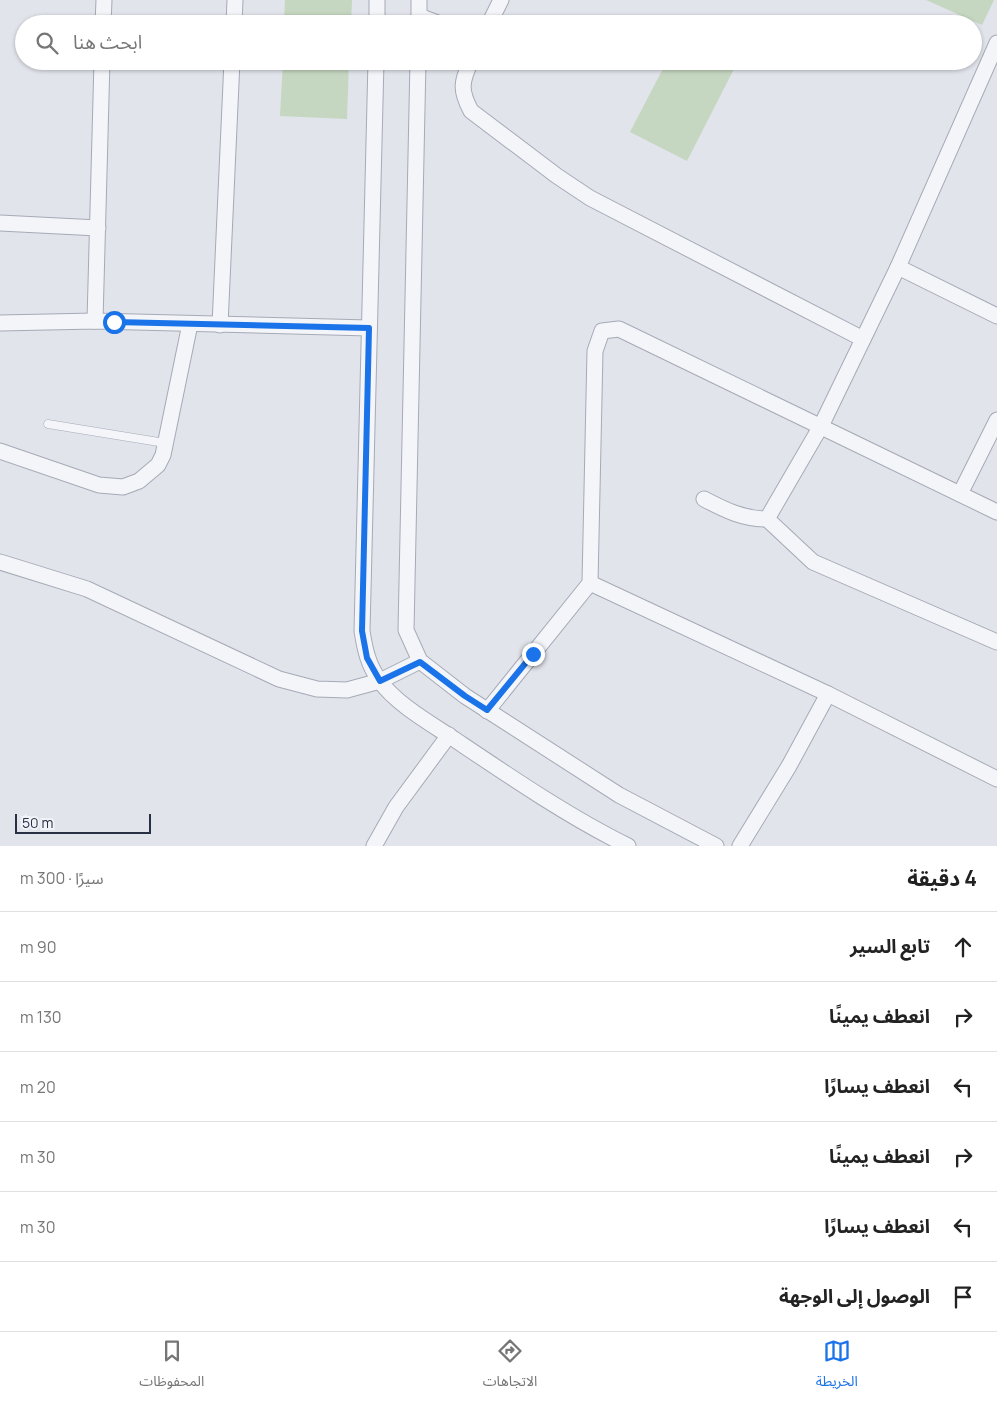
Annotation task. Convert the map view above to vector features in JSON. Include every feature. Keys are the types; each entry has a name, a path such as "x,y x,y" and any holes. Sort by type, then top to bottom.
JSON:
{"street":[{"path":"103,15 104,0"},
{"path":"234,15 235,0"},
{"path":"377,15 378,0"},
{"path":"419,0 419,15"},
{"path":"494,15 501,0"},
{"path":"767,519 821,426 898,266 997,43"},
{"path":"96,321 102,70"},
{"path":"220,325 232,70"},
{"path":"376,70 362,631 367,658 380,681 406,707 517,781 628,846"},
{"path":"418,70 406,630 420,662 465,696 619,795 716,846"},
{"path":"466,70 462,79 463,96 471,111 556,176 590,198 863,339"},
{"path":"0,223 98,228"},
{"path":"898,266 997,316"},
{"path":"0,323 96,321 369,328"},
{"path":"0,451 99,485 123,487 139,481 158,466 163,455 190,324"},
{"path":"487,710 590,583 595,351 602,331 619,328 997,512"},
{"path":"960,494 997,420"},
{"path":"704,499 729,512 754,519 767,519 812,562 997,642"},
{"path":"0,562 86,589 279,679 317,689 347,690 380,681 420,662"},
{"path":"590,583 828,694 997,779"},
{"path":"740,846 789,766 828,694"},
{"path":"374,846 396,806 449,735"}],"lane":[{"path":"48,424 165,443"}],"green space":[{"path":"285,0 352,0 351,15 284,15"},
{"path":"926,0 994,0 982,25 982,15 960,15"},
{"path":"283,70 349,70 347,119 280,116"},
{"path":"662,70 733,70 687,161 630,132"}],"route":[{"path":"114,322 369,328 362,631 367,658 380,681 420,662 487,710 533,654"}]}
